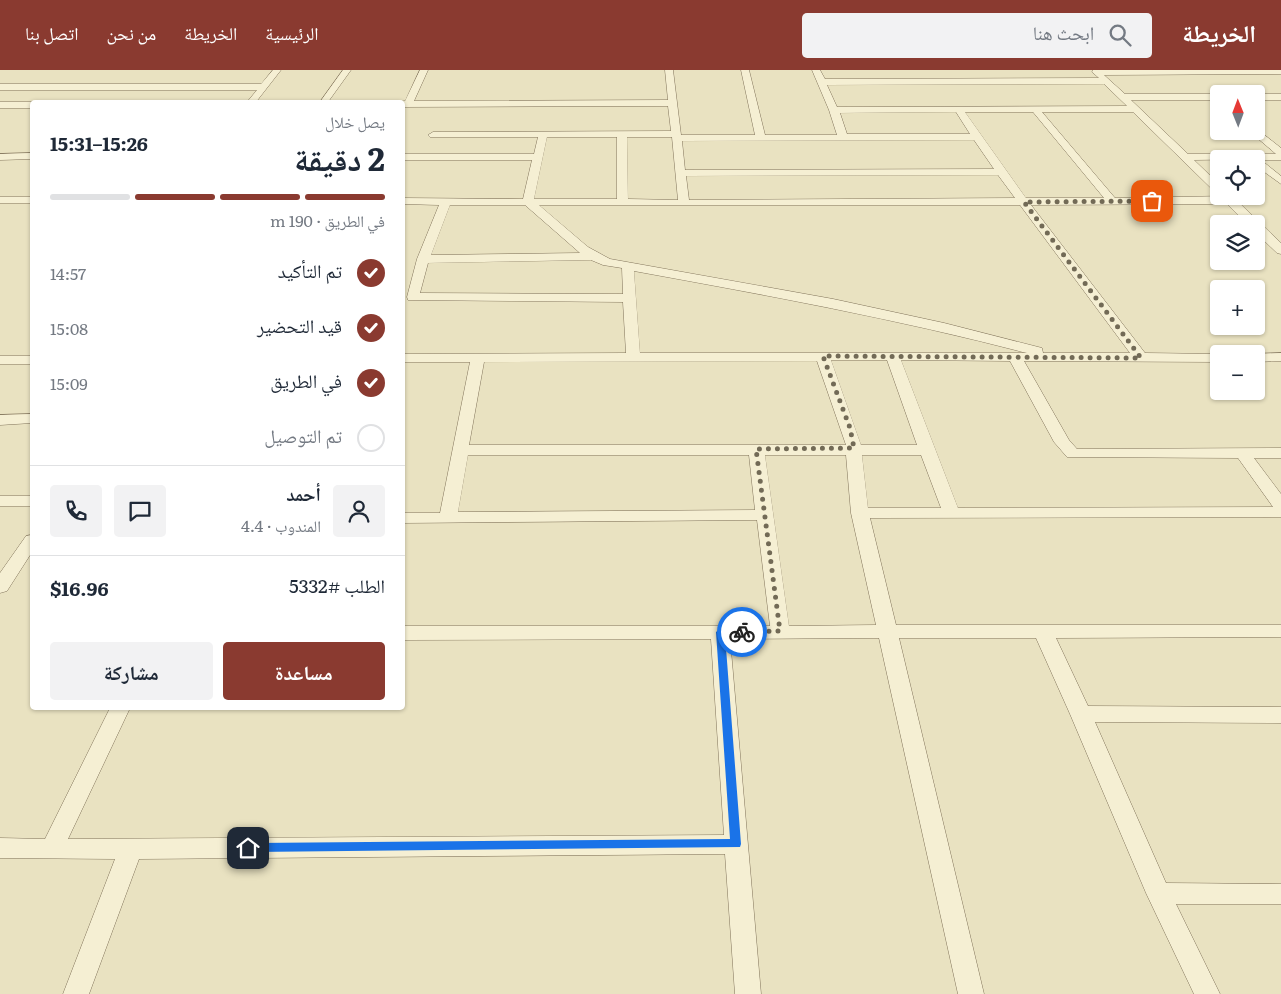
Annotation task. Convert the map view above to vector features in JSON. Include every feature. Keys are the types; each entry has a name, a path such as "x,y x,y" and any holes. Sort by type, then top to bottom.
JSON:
{"street":[{"path":"254,100 277,70"},
{"path":"325,100 347,70"},
{"path":"424,70 405,104 442,108 673,103"},
{"path":"669,70 684,203"},
{"path":"745,70 760,138"},
{"path":"816,70 834,110 843,137"},
{"path":"1056,70 1067,82"},
{"path":"1096,71 1281,71"},
{"path":"1096,71 1210,181"},
{"path":"821,82 1106,81"},
{"path":"0,87 264,87"},
{"path":"1123,97 1210,99"},
{"path":"1265,97 1281,97"},
{"path":"0,105 30,105"},
{"path":"6,114 18,105"},
{"path":"1034,108 1112,201"},
{"path":"958,109 979,137 1001,172 1141,358"},
{"path":"834,110 1135,109"},
{"path":"622,134 623,203"},
{"path":"405,155 430,142 543,135 622,134 760,138 979,137"},
{"path":"528,202 543,135"},
{"path":"1265,140 1281,153"},
{"path":"430,142 538,157"},
{"path":"0,157 30,156"},
{"path":"1186,157 1210,158"},
{"path":"1265,158 1281,157"},
{"path":"1265,168 1281,181"},
{"path":"680,173 1001,172"},
{"path":"405,201 684,203 1210,199"},
{"path":"0,200 30,200"},
{"path":"446,201 423,259 412,295 416,297 630,298"},
{"path":"528,202 593,256"},
{"path":"1234,205 1245,215"},
{"path":"1265,235 1281,250"},
{"path":"423,259 593,256 628,267 843,305 936,325 1064,358"},
{"path":"628,267 633,357"},
{"path":"823,356 850,428 854,448 854,468 860,513 971,994"},
{"path":"405,358 892,356 1210,358"},
{"path":"892,356 952,512"},
{"path":"448,518 478,357"},
{"path":"1015,357 1062,442 1073,454 1281,453"},
{"path":"1265,358 1281,358"},
{"path":"0,360 30,360"},
{"path":"0,420 30,420"},
{"path":"460,450 854,448 927,450"},
{"path":"756,449 780,631"},
{"path":"1242,453 1281,506"},
{"path":"0,501 30,501"},
{"path":"860,513 1281,512"},
{"path":"405,518 764,515"},
{"path":"0,587 30,543"},
{"path":"405,633 1281,631"},
{"path":"720,632 748,994"},
{"path":"1043,632 1081,714 1158,893 1207,994"},
{"path":"52,848 119,710"},
{"path":"1081,714 1281,715"},
{"path":"0,848 132,849 736,844"},
{"path":"76,994 132,849"},
{"path":"1158,893 1281,894"}],"way so far":[{"path":"742,632 780,631 756,449 854,448 850,428 823,356 1141,358 1024,202 1152,201"}],"route":[{"path":"248,848 736,844 720,632 742,632"}]}
